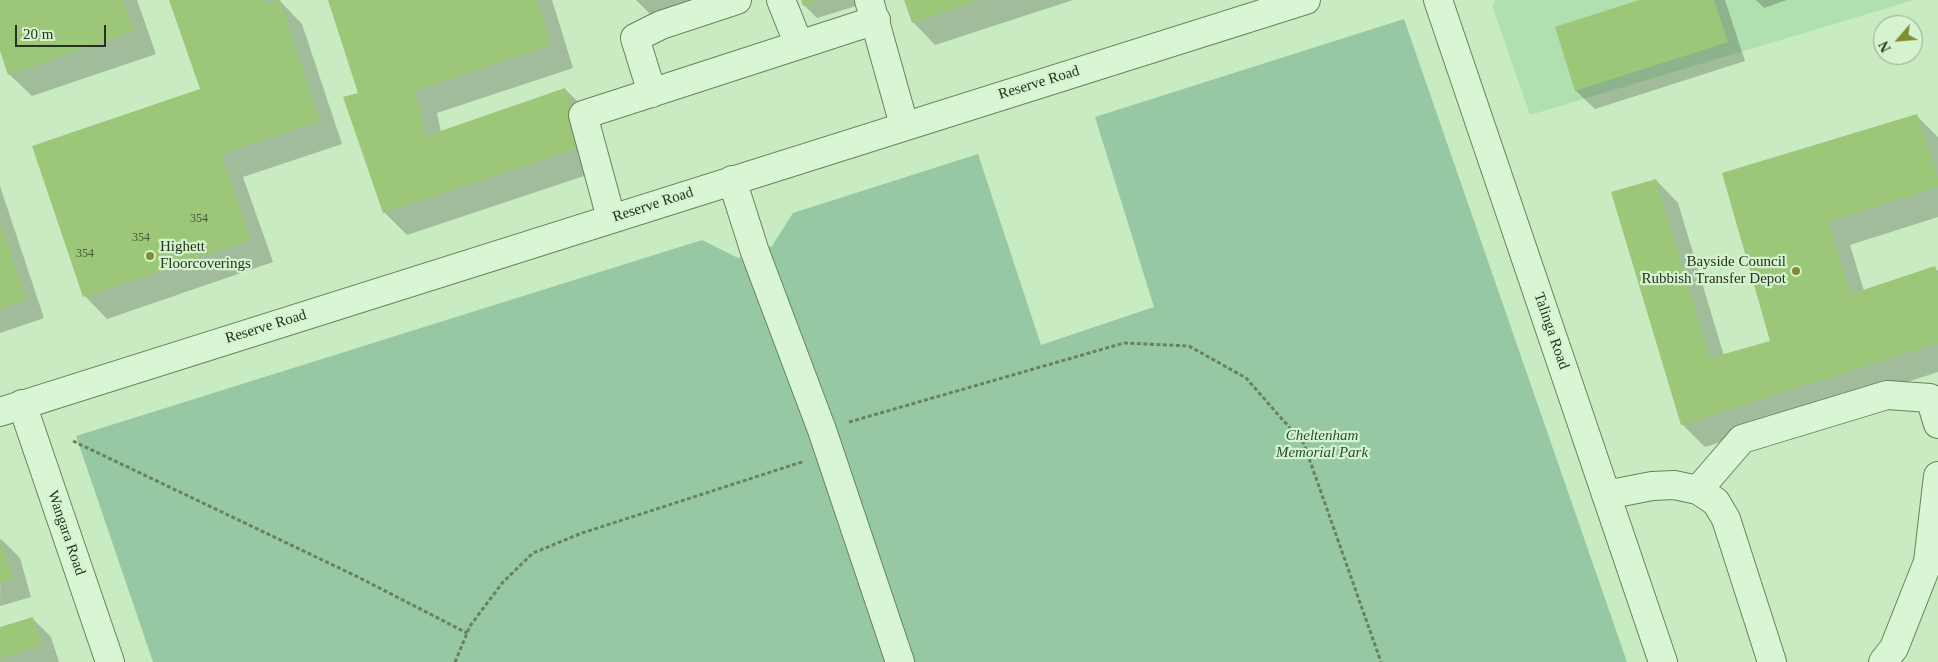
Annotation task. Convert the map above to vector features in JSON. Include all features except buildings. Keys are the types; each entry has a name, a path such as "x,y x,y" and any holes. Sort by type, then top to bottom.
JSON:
{"street":[{"path":"652,93 635,38 661,25 737,0"},
{"path":"780,0 799,45"},
{"name":"Reserve Road","path":"11,408 904,125 1306,0"},
{"name":"Talinga Road","path":"1438,0 1663,662"},
{"path":"611,218 583,115 799,45 872,10 904,125"},
{"path":"732,180 755,252 826,442 900,662"},
{"path":"1698,490 1742,439 1887,395 1930,398 1938,424"},
{"name":"Wangara Road","path":"11,408 110,662"},
{"path":"1883,662 1894,648 1933,559 1938,476"},
{"path":"1606,495 1652,486 1674,485 1698,490 1716,502 1726,519 1772,662"}],"path":[{"path":"456,662 470,626 503,582 534,553 582,533 826,442 1124,344 1189,346 1246,378 1304,444 1381,662"},
{"path":"73,441 348,573 468,633"}],"green space":[{"path":"1495,0 1914,0 1530,115 1492,5"},
{"name":"Cheltenham Memorial Park","path":"1404,19 1627,662 153,662 76,436 702,240 738,258 772,246 793,213 978,154 1041,345 1154,307 1095,117"}],"place":[{"name":"Highett Floorcoverings","path":"150,256"},
{"name":"Bayside Council Rubbish Transfer Depot","path":"1796,271"}]}
